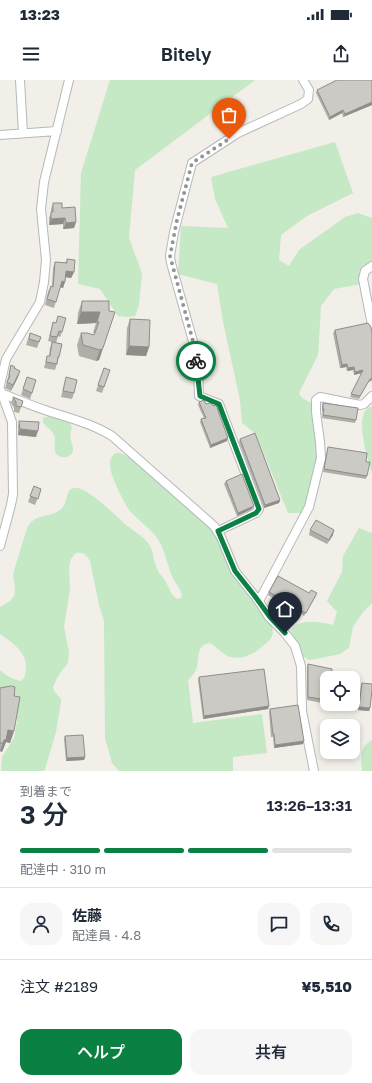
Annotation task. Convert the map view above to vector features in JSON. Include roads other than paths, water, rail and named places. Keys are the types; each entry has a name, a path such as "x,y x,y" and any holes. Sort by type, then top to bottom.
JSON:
{"street":[{"path":"20,80 23,133"},
{"path":"0,546 13,494 12,422 0,389 3,358 40,302 46,260 41,209 44,182 70,80"},
{"path":"218,531 256,513 259,509 219,404 200,396 194,345 171,263 170,256 174,232 192,163 238,133 301,104 308,99 309,90 303,80"},
{"path":"0,135 56,131"},
{"path":"372,266 365,270 363,279 372,325"},
{"path":"0,389 44,410 85,422 112,436 214,526 218,531 235,571 270,617 292,641 297,651 301,666 302,711 314,771"},
{"path":"259,601 310,507 321,458 316,400 320,397 360,405 364,404 372,396"}]}
